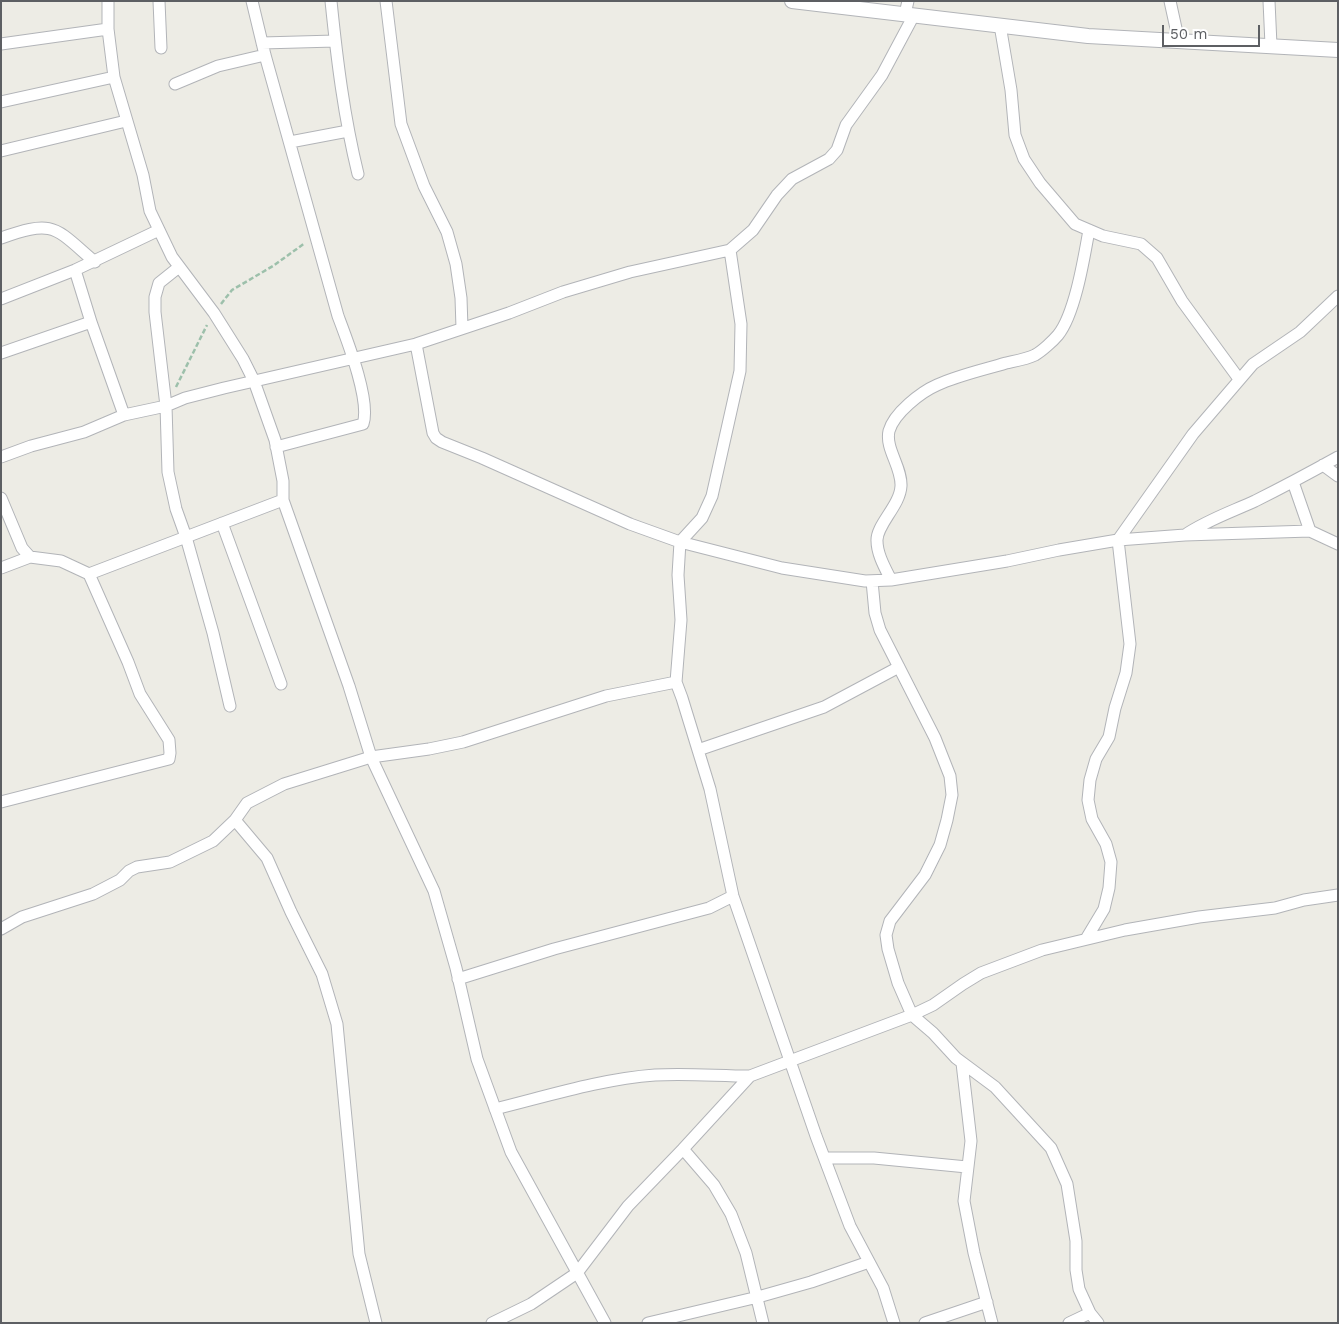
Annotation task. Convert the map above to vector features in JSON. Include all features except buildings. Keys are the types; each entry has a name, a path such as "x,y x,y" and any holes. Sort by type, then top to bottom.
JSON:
{"street":[{"path":"108,1 108,29 114,77 142,175 150,211 179,267 214,313 243,359 254,381 276,446 283,481 283,500 349,686 371,757 434,891 477,1059 511,1152 605,1323"},
{"path":"159,1 162,48"},
{"path":"252,1 338,316 354,357 366,412 363,424 276,446"},
{"path":"332,1 335,40 348,131 358,174"},
{"path":"386,1 401,124 424,186 447,232 458,273 462,328"},
{"path":"792,1 909,10 1000,25 1088,36 1338,50"},
{"path":"1170,1 1179,42"},
{"path":"1269,1 1271,46"},
{"path":"1,457 30,446 84,432 124,415 166,406 185,398 254,381 416,344 509,313 564,292 630,272 730,250 753,230 792,179 829,159 837,150 846,125 882,75 909,10"},
{"path":"1000,25 1011,90 1015,135 1024,159 1074,224 1103,236 1142,244 1157,258 1182,301 1239,378"},
{"path":"1,44 108,29"},
{"path":"175,84 264,49 335,40"},
{"path":"1,102 114,77"},
{"path":"1,151 126,121"},
{"path":"290,142 348,131"},
{"path":"1,238 28,228 58,230 94,262"},
{"path":"1,299 94,262 159,230"},
{"path":"890,580 880,556 877,540 878,532 896,503 901,486 898,466 890,445 889,432 895,420 906,406 936,385 1035,355 1058,335 1070,310 1083,263 1089,230"},
{"path":"730,250 741,324 740,371 712,496 702,518 680,542 678,575 681,620 676,682 710,789 733,896 850,1226 883,1288 894,1323"},
{"path":"179,267 159,282 155,312 166,406 168,472 176,509 186,537 213,633 230,706"},
{"path":"75,270 124,415"},
{"path":"1086,939 1104,909 1109,888 1111,862 1106,844 1092,819 1088,800 1090,780 1096,759 1109,737 1115,708 1126,673 1130,644 1118,540 1193,434 1239,378 1253,364 1300,332 1338,296"},
{"path":"1,353 91,322"},
{"path":"416,344 433,433 438,440 630,524 680,542 782,568 836,578 872,581 890,580 1007,561 1118,540 1185,535 1310,531 1338,544"},
{"path":"1185,535 1200,524 1254,501 1338,457"},
{"path":"1323,465 1338,476"},
{"path":"1293,482 1310,531"},
{"path":"1,498 22,548 30,557"},
{"path":"89,574 283,500"},
{"path":"222,523 281,684"},
{"path":"1,568 30,557 60,561 89,574 140,694 169,740 170,753 169,759 1,802"},
{"path":"872,581 880,630 934,738 950,776 952,795 940,845 925,875 890,921 886,935 888,949 898,982 912,1015 962,1063 995,1087 1051,1148 1067,1184 1076,1241 1076,1270 1079,1289 1090,1312 1098,1323"},
{"path":"698,750 824,707 899,667"},
{"path":"1,929 22,917 93,894 120,880 129,871 170,862 213,841 235,820 247,803 284,784 371,757 429,749 462,742 606,696 676,682"},
{"path":"235,820 268,858 291,912 322,974 337,1024 359,1254 376,1323"},
{"path":"495,1109 575,1088 616,1080 656,1075 750,1076 912,1015 934,1005 982,973 1042,950 1086,939 1199,917 1275,908 1304,900 1338,895"},
{"path":"458,979 554,949 709,908 733,896"},
{"path":"962,1063 971,1140 964,1201 974,1253 992,1323"},
{"path":"492,1323 531,1304 577,1273 628,1206 750,1076"},
{"path":"683,1149 714,1185 731,1214 746,1253 763,1323"},
{"path":"825,1158 874,1158 968,1167"},
{"path":"648,1323 758,1297 811,1282 869,1262"},
{"path":"926,1323 987,1302"},
{"path":"1068,1323 1090,1312"}],"path":[{"path":"166,406 214,313 232,290 273,266 316,235"}]}
